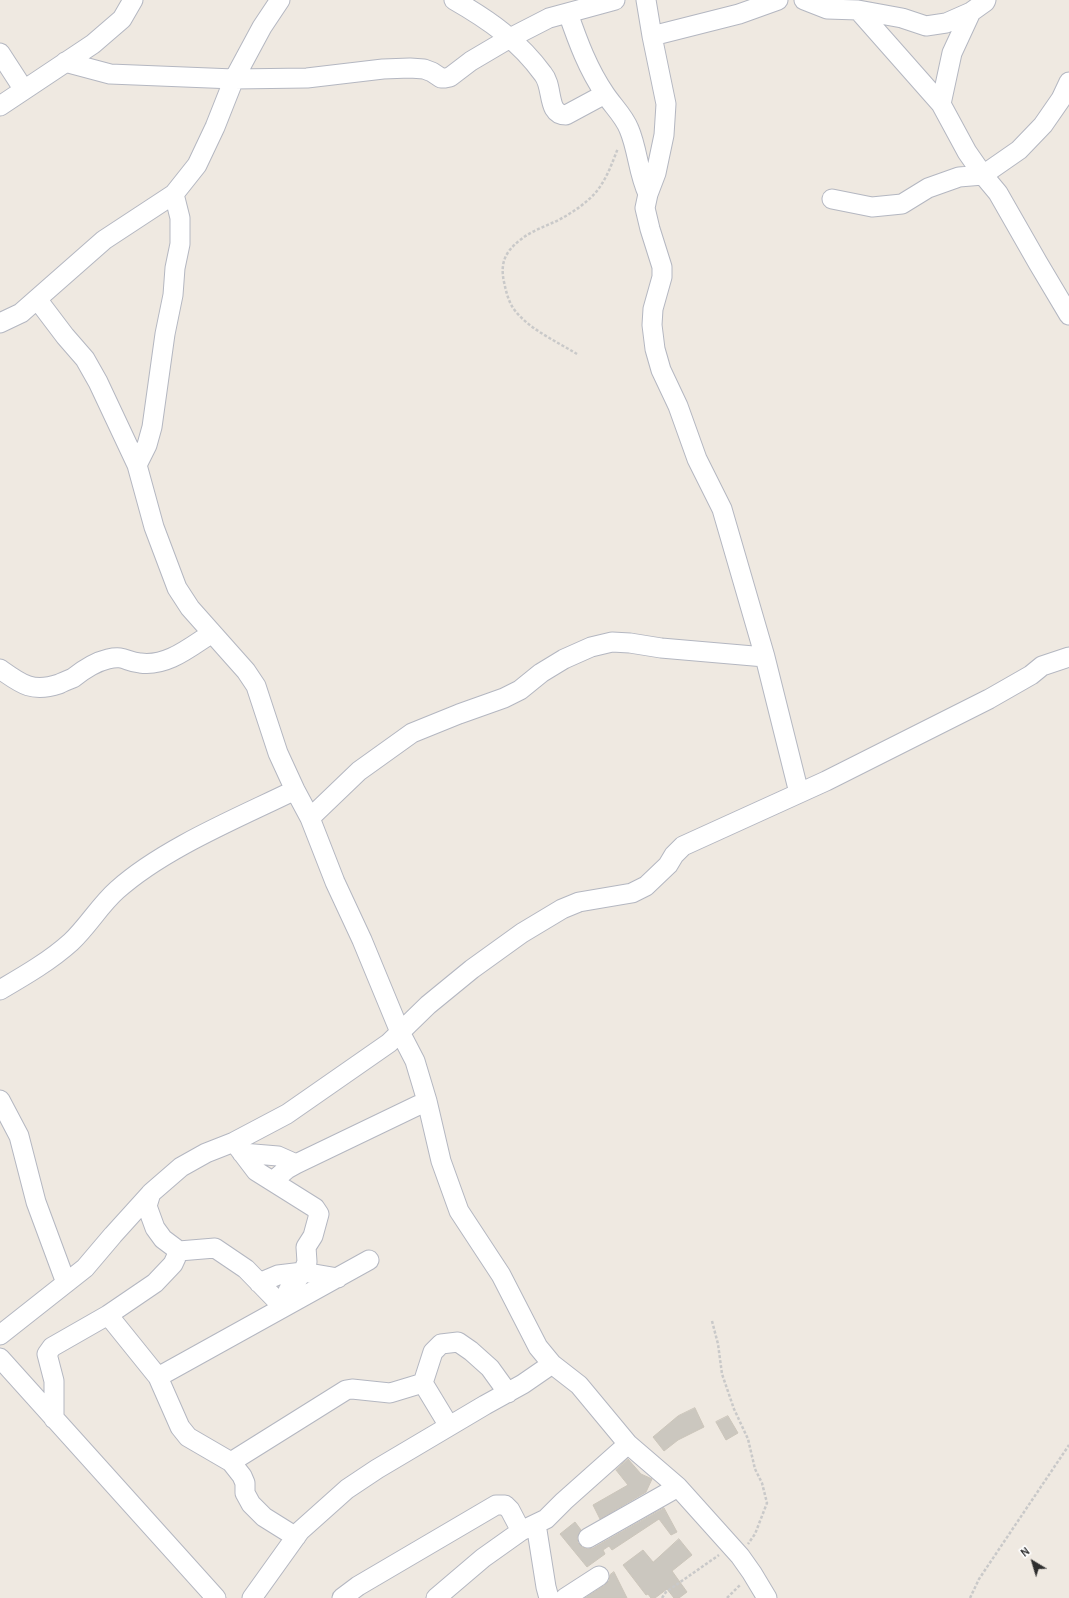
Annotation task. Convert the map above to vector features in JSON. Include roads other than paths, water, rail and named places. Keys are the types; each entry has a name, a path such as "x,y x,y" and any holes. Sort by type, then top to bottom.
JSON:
{"street":[{"path":"0,106 93,44 122,19 133,0"},
{"path":"0,323 21,313 104,240 174,194 196,165 215,127 234,79 262,26 280,0"},
{"path":"454,0 475,12 510,38 524,51 545,76 550,88 553,108 560,115 566,115 605,94"},
{"path":"66,62 110,74 234,79 307,78 383,69 410,68 424,69 441,78 445,78 450,77 471,61 510,38 549,18 615,0"},
{"path":"646,0 666,104 664,135 656,173 648,194 645,208 662,267 662,277 653,308 652,325 655,348 661,370 678,406 697,459 722,509 766,657 799,793"},
{"path":"652,36 739,14 778,0"},
{"path":"804,0 827,9 858,10 902,18 926,26 946,23 971,12 986,0"},
{"path":"858,10 941,104 967,152 998,193 1069,315"},
{"path":"941,104 952,53 971,12"},
{"path":"568,13 580,48 605,94 629,128 636,148 640,174 648,194"},
{"path":"0,53 24,90"},
{"path":"832,199 872,208 902,204 928,188 959,177 983,175 1019,150 1043,125 1061,99 1069,82"},
{"path":"137,465 147,445 152,427 164,341 173,295 175,268 180,244 180,218 174,194"},
{"path":"37,299 64,336 86,359 137,465 154,527 177,588 190,608 246,671 256,686 278,754 310,818 335,882 362,940 400,1032 415,1060 427,1101 441,1161 460,1211 502,1275 538,1347 552,1364 579,1385 628,1444 678,1487 736,1551 752,1573 767,1598"},
{"path":"0,669 16,680 30,687 46,688 69,680 88,667 106,659 119,657 138,663 154,664 179,655 212,634"},
{"path":"310,818 359,771 412,732 504,698 520,690 541,673 578,652 612,642 630,642 661,648 766,657"},
{"path":"238,1148 389,1043 428,1005 472,969 522,933 579,902 632,893 646,886 668,865 674,855 683,846 799,793 989,699 1032,675 1042,666 1069,657"},
{"path":"0,990 52,957 71,942 117,890 140,872 192,841 295,790"},
{"path":"0,1100 19,1136 36,1202 66,1283"},
{"path":"273,1182 287,1169 296,1164 427,1101"},
{"path":"238,1148 256,1171 315,1208 319,1214 313,1236 306,1247 307,1262 303,1272 288,1292 283,1307"},
{"path":"0,1335 85,1268 151,1193 181,1167 206,1153 238,1148 278,1156 296,1164"},
{"path":"151,1193 147,1206 155,1228 163,1239 179,1251 215,1248 246,1269 283,1307"},
{"path":"54,1419 54,1381 47,1354 52,1347 108,1315 155,1283 173,1264 179,1251"},
{"path":"158,1377 369,1260"},
{"path":"259,1283 278,1275 303,1272 338,1278"},
{"path":"108,1315 158,1377 180,1427 188,1437 231,1462 242,1476 245,1493 251,1504 272,1523 296,1537"},
{"path":"449,1426 423,1383 433,1352 441,1344 458,1342 471,1351 490,1368 508,1393"},
{"path":"0,1358 216,1598"},
{"path":"252,1598 296,1537 310,1521 347,1489 377,1469 449,1426 524,1384 552,1364"},
{"path":"231,1462 346,1390 352,1389 390,1393 423,1383"},
{"path":"436,1598 483,1558 529,1527 546,1519 628,1444"},
{"path":"588,1538 678,1487"},
{"path":"342,1598 358,1586 496,1505 505,1505 529,1527 549,1598"},
{"path":"272,1523 279,1561"},
{"path":"565,1598 599,1576"}]}
